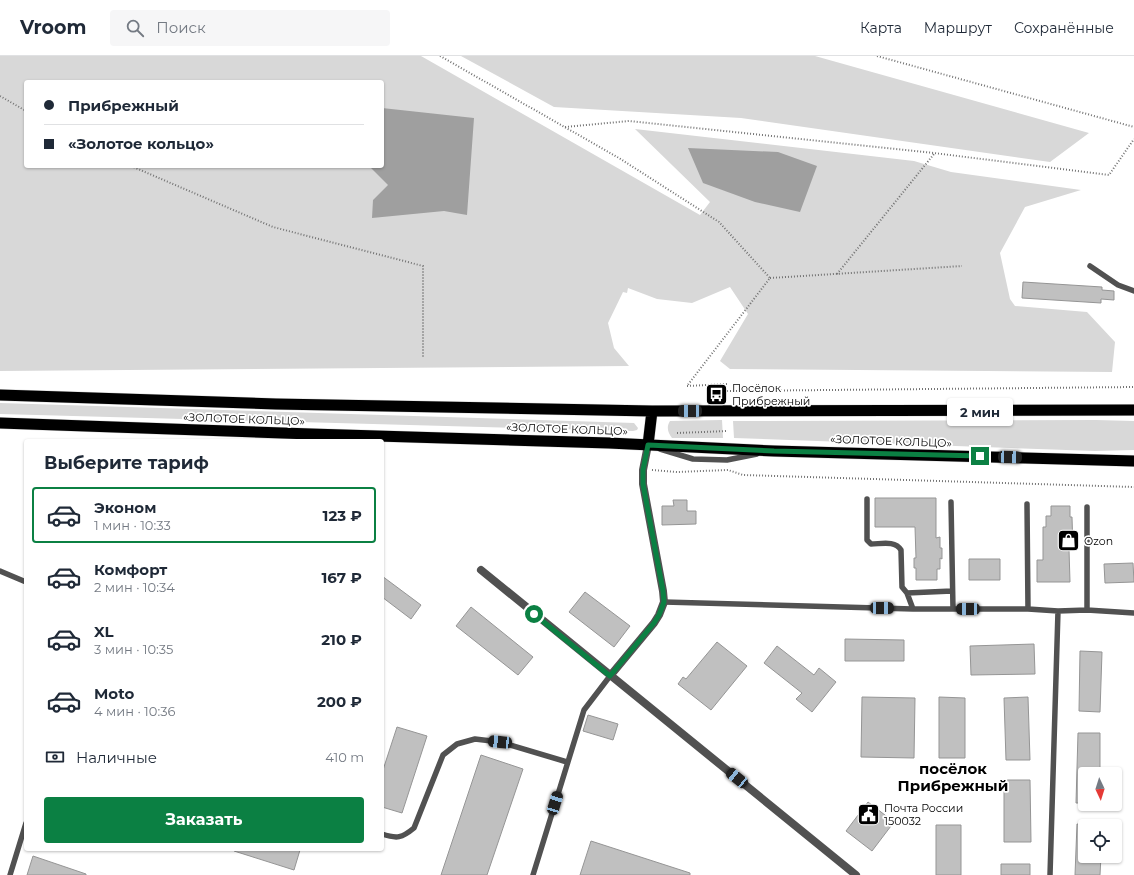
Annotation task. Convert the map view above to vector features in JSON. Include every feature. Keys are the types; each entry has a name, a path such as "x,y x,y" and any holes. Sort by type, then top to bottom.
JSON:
{"highway":[{"name":"«ЗОЛОТОЕ КОЛЬЦО»","path":"0,396 652,411 1134,410"},
{"path":"648,445 652,411"},
{"name":"«ЗОЛОТОЕ КОЛЬЦО»","path":"0,423 648,445 774,451 1134,461"}],"street":[{"path":"610,676 654,623 664,602 643,484 643,470 648,445"},
{"path":"481,570 856,875"}],"lane":[{"path":"1090,266 1118,285 1134,291"},
{"path":"867,499 868,540 871,544 894,544 901,550 902,587 907,593 913,609"},
{"path":"951,502 953,609"},
{"path":"1027,504 1028,609"},
{"path":"1087,507 1087,610"},
{"path":"0,571 24,581"},
{"path":"907,593 952,591"},
{"path":"664,602 913,609 1087,610 1134,613"},
{"path":"1050,875 1058,611"},
{"path":"533,875 584,710 610,676"},
{"path":"384,835 392,838 404,836 414,828 443,755 457,744 475,739 500,742 567,762"},
{"path":"10,875 24,830"}],"path":[{"path":"440,56 618,158 719,222 770,278"},
{"path":"877,56 1134,127"},
{"path":"0,96 24,110"},
{"path":"565,127 629,121 934,153 1109,175 1134,139"},
{"path":"836,274 934,153"},
{"path":"136,168 273,227 423,266 423,358"},
{"path":"727,384 687,386 770,278 962,266"},
{"path":"727,391 1134,387"},
{"path":"677,433 728,431"},
{"path":"643,470 677,472 728,470 743,475 1134,487"}],"shaded area":[{"path":"0,56 421,56 700,215 710,202 635,129 914,161 951,172 1081,190 1025,207 1000,253 1010,299 1015,306 1087,312 1115,342 1112,372 730,369 720,361 748,314 730,287 692,303 657,299 628,288 627,293 623,292 608,323 614,348 629,366 0,371"},
{"path":"461,56 815,56 1089,133 1050,162 741,118 554,107"},
{"path":"384,108 474,118 467,215 444,211 372,218 373,200 388,185 371,168 384,168"},
{"path":"688,148 778,152 817,166 800,212 755,202 703,183"},
{"path":"0,403 634,423 638,428 637,430 633,431 0,414"},
{"path":"722,420 723,438 672,438 668,430 670,421"},
{"path":"733,421 1134,421 1134,450 1095,451 734,438"}],"building":[{"path":"1023,282 1102,287 1102,290 1114,291 1114,300 1101,299 1101,303 1022,298"},
{"path":"875,498 936,498 936,538 940,537 940,548 942,548 940,569 937,569 937,580 916,580 916,568 914,568 914,558 916,558 915,527 875,527"},
{"path":"673,500 687,500 687,511 696,511 696,524 662,525 662,506 674,506"},
{"path":"1051,506 1070,506 1070,517 1072,517 1073,550 1069,550 1070,582 1037,582 1037,560 1043,560 1043,527 1046,527 1046,516 1051,516"},
{"path":"969,559 1000,559 1000,580 969,580"},
{"path":"1133,563 1134,582 1105,583 1104,564"},
{"path":"384,577 421,605 411,619 384,599"},
{"path":"585,592 630,626 614,647 569,612"},
{"path":"471,607 533,657 518,675 456,626"},
{"path":"845,639 904,640 904,661 845,661"},
{"path":"717,642 747,666 711,710 678,684 683,677 686,679"},
{"path":"1034,644 1035,674 971,675 970,646"},
{"path":"777,646 814,675 819,668 836,682 812,712 796,699 802,693 764,663"},
{"path":"1080,651 1102,652 1100,712 1079,711"},
{"path":"862,697 915,698 914,758 861,757"},
{"path":"939,697 965,698 965,758 939,758"},
{"path":"1028,697 1030,760 1006,760 1004,698"},
{"path":"588,715 618,724 613,740 583,731"},
{"path":"397,727 427,736 402,813 384,808 384,767"},
{"path":"1078,733 1100,733 1100,767 1078,767 1078,803 1076,803"},
{"path":"481,755 523,769 487,875 441,875"},
{"path":"1004,780 1030,780 1031,842 1004,842"},
{"path":"868,802 894,822 872,851 846,831"},
{"path":"1077,824 1078,863 1101,863 1100,875 1075,875"},
{"path":"936,825 961,825 961,875 936,875"},
{"path":"591,841 690,873 690,875 580,875"},
{"path":"234,851 300,851 294,870"},
{"path":"33,856 86,874 86,875 27,875"},
{"path":"1001,864 1030,864 1030,875 1001,875"}],"place":[{"name":"Посёлок Прибрежный","path":"717,394"},
{"name":"Ozon","path":"1068,541"},
{"name":"Почта России 150032","path":"868,814"}],"district":[{"name":"посёлок Прибрежный","path":"953,776"}],"route":[{"path":"534,614 610,676 654,623 664,602 643,484 643,470 648,445 774,451 980,456"}]}
